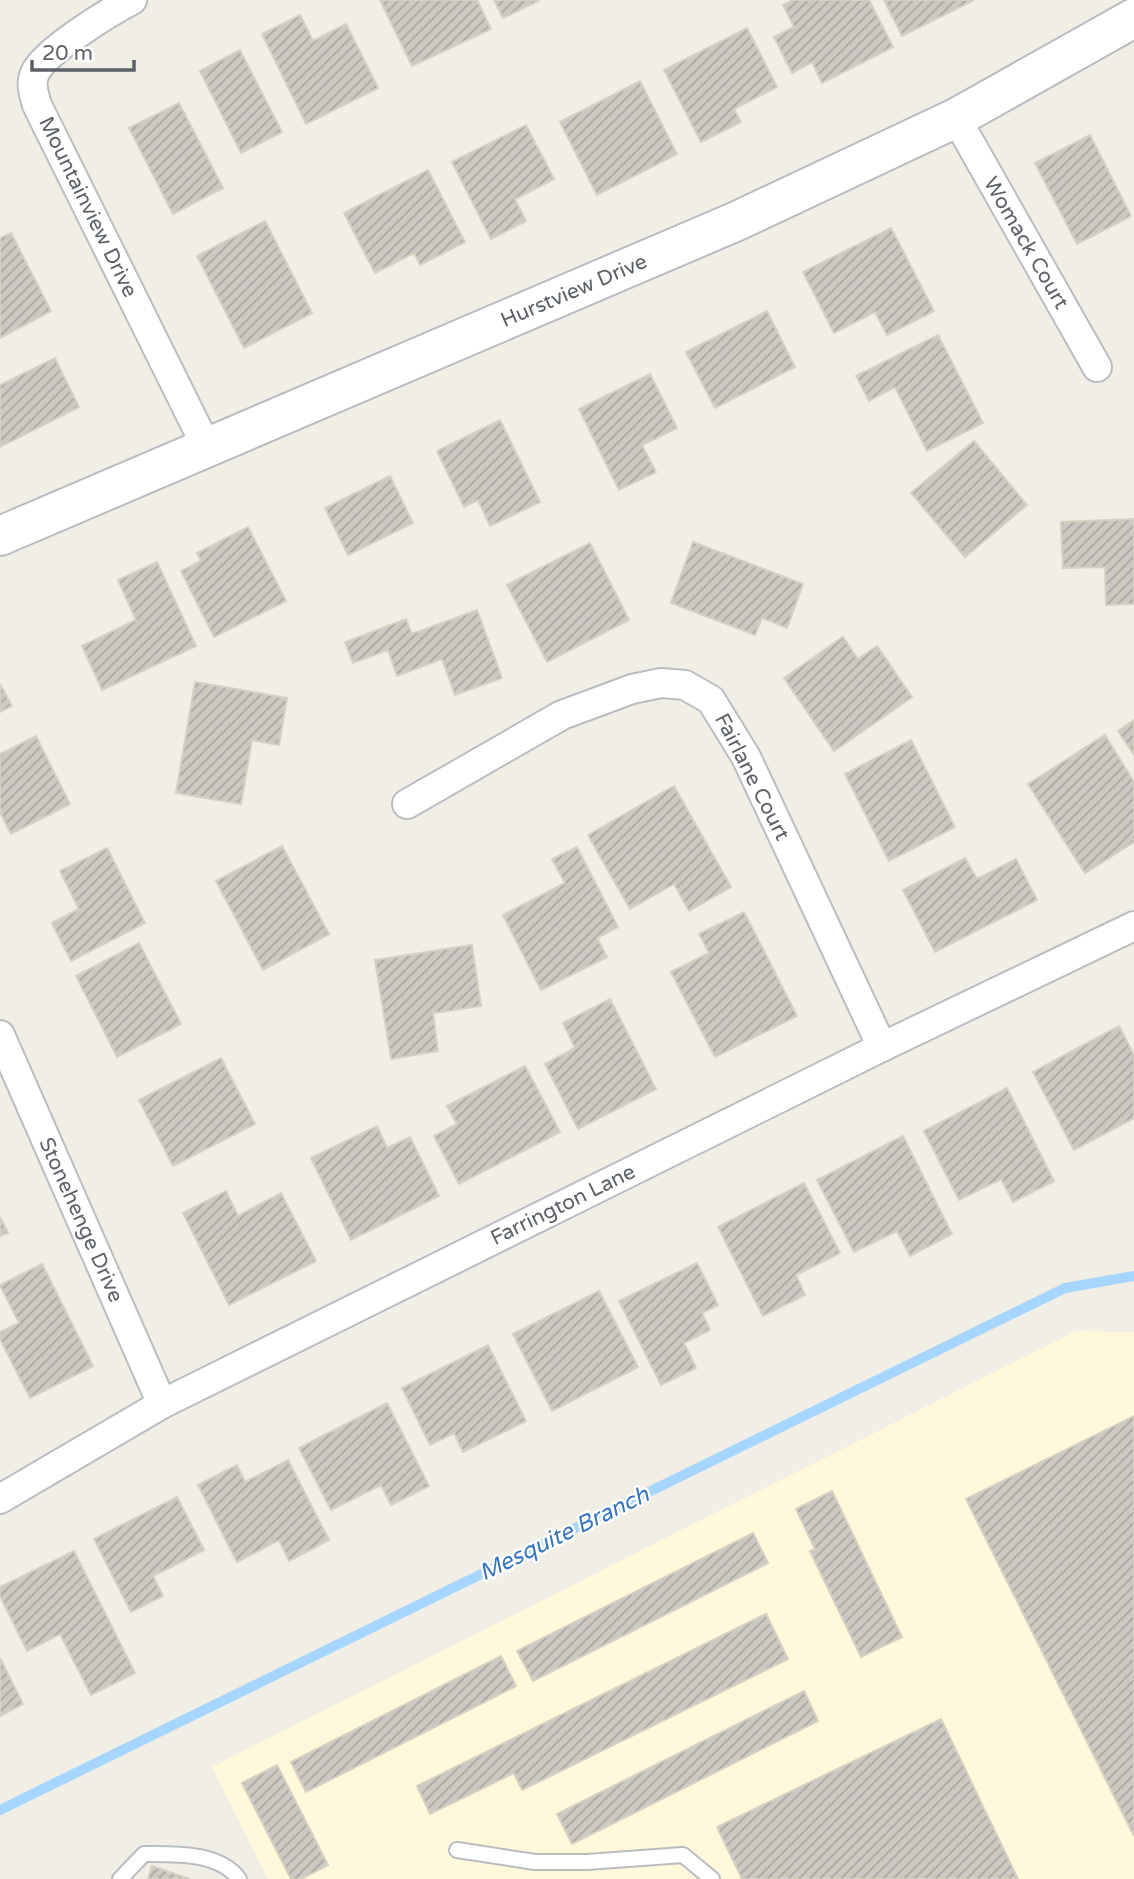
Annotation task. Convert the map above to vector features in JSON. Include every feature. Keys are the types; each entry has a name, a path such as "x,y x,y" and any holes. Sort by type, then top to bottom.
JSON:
{"street":[{"name":"Mountainview Drive","path":"132,0 46,58 35,72 32,87 37,105 207,448"},
{"name":"Hurstview Drive","path":"0,536 737,221 956,118 1134,18"},
{"name":"Womack Court","path":"956,118 1097,367"},
{"name":"Fairlane Court","path":"407,804 562,715 632,689 661,683 685,685 711,700 746,757 882,1046"},
{"name":"Farrington Lane","path":"0,1499 162,1404 882,1046 1134,926"},
{"name":"Stonehenge Drive","path":"0,1035 162,1404"}],"lane":[{"path":"457,1850 536,1862 586,1862 683,1855 712,1879"},
{"path":"120,1879 144,1854 190,1854 233,1870 239,1879"}],"shaded area":[{"path":"1076,1331 1134,1332 1134,1879 268,1879 212,1767"}],"building":[{"path":"380,0 477,0 491,29 412,66"},
{"path":"494,0 540,0 503,18"},
{"path":"793,0 869,0 893,47 822,83 812,62 792,73 774,37 794,27 783,5"},
{"path":"884,0 974,0 902,36"},
{"path":"300,15 313,41 346,24 378,88 306,124 262,34"},
{"path":"747,28 777,87 734,109 741,122 701,142 664,70"},
{"path":"240,50 282,132 241,153 200,71"},
{"path":"640,81 677,154 597,195 560,122"},
{"path":"179,103 223,188 173,214 129,128"},
{"path":"526,125 554,179 515,199 526,221 491,239 452,162"},
{"path":"1090,135 1131,216 1077,244 1035,163"},
{"path":"428,170 465,242 420,265 414,253 375,273 344,213"},
{"path":"265,221 312,313 244,348 197,256"},
{"path":"891,228 934,311 887,335 875,312 834,333 803,272"},
{"path":"11,233 51,311 0,338 0,238"},
{"path":"767,311 795,367 715,408 686,352"},
{"path":"938,335 983,423 927,451 895,387 869,401 856,376"},
{"path":"55,358 79,407 0,447 0,385"},
{"path":"650,374 677,428 642,445 656,472 619,490 579,409"},
{"path":"500,420 540,502 490,526 478,500 464,507 437,451"},
{"path":"974,441 1027,505 965,557 911,493"},
{"path":"390,476 413,523 348,555 325,508"},
{"path":"1134,519 1134,604 1106,605 1105,567 1063,568 1061,522"},
{"path":"248,527 286,601 214,637 181,571 201,561 197,553"},
{"path":"693,542 803,584 787,628 762,618 755,635 671,603"},
{"path":"590,543 629,620 547,662 507,585"},
{"path":"157,562 196,646 102,690 82,646 136,620 118,580"},
{"path":"477,610 502,678 455,695 442,659 397,676 388,650 353,663 345,642 406,619 412,634"},
{"path":"843,637 858,659 877,646 912,697 834,751 784,678"},
{"path":"195,682 287,698 279,745 252,740 241,804 176,793"},
{"path":"0,684 12,706 0,712"},
{"path":"1134,720 1134,755 1118,731"},
{"path":"1105,735 1134,782 1134,842 1085,873 1028,784"},
{"path":"36,736 70,804 11,834 0,812 0,754"},
{"path":"911,740 955,827 889,861 845,774"},
{"path":"674,786 731,887 689,911 674,884 630,909 588,835"},
{"path":"282,846 329,934 263,970 216,881"},
{"path":"577,847 618,927 597,938 607,957 541,990 503,915 565,883 552,859"},
{"path":"107,848 145,923 71,961 52,923 79,909 60,871"},
{"path":"965,858 977,879 1016,859 1037,900 935,952 903,890"},
{"path":"744,912 797,1016 715,1057 671,972 709,953 699,934"},
{"path":"139,943 181,1024 117,1057 76,976"},
{"path":"472,945 481,1006 433,1013 438,1051 391,1059 375,960"},
{"path":"610,999 656,1089 578,1129 545,1064 575,1048 563,1023"},
{"path":"1119,1026 1134,1055 1134,1118 1074,1150 1033,1072"},
{"path":"221,1058 255,1124 173,1166 139,1100"},
{"path":"525,1066 560,1132 459,1184 434,1136 457,1124 447,1106"},
{"path":"1007,1088 1054,1181 1013,1202 1001,1179 959,1200 924,1131"},
{"path":"377,1126 387,1148 410,1137 439,1196 351,1240 311,1158"},
{"path":"903,1136 952,1234 910,1256 897,1231 854,1252 817,1180"},
{"path":"804,1183 840,1253 796,1275 805,1295 763,1316 718,1227"},
{"path":"226,1191 238,1216 281,1193 316,1261 229,1305 183,1213"},
{"path":"0,1217 8,1233 0,1236"},
{"path":"697,1263 718,1305 702,1313 710,1330 684,1343 696,1368 661,1385 619,1301"},
{"path":"42,1264 93,1366 30,1398 0,1339 0,1332 19,1323 0,1285"},
{"path":"599,1291 638,1367 552,1411 513,1334"},
{"path":"488,1345 526,1421 463,1452 454,1433 430,1445 402,1388"},
{"path":"387,1403 429,1486 391,1505 381,1485 331,1510 299,1448"},
{"path":"1134,1416 1134,1836 966,1499"},
{"path":"288,1460 329,1540 289,1561 279,1540 237,1562 198,1485 237,1465 245,1482"},
{"path":"832,1491 902,1637 861,1657 810,1551 815,1549 796,1509"},
{"path":"177,1497 204,1550 153,1576 163,1596 131,1612 94,1539"},
{"path":"753,1533 768,1563 533,1681 517,1651"},
{"path":"74,1551 135,1673 91,1695 60,1634 27,1651 0,1596 0,1587"},
{"path":"766,1614 788,1659 522,1790 514,1773 430,1814 417,1786"},
{"path":"501,1656 516,1686 306,1792 291,1762"},
{"path":"0,1658 23,1704 0,1716"},
{"path":"804,1691 818,1721 572,1844 557,1814"},
{"path":"941,1719 1018,1879 742,1879 717,1827"},
{"path":"277,1765 328,1865 301,1879 291,1879 242,1783"},
{"path":"152,1866 190,1879 148,1879"}],"waterway":[{"name":"Mesquite Branch","path":"0,1810 1065,1288 1134,1276"}]}
